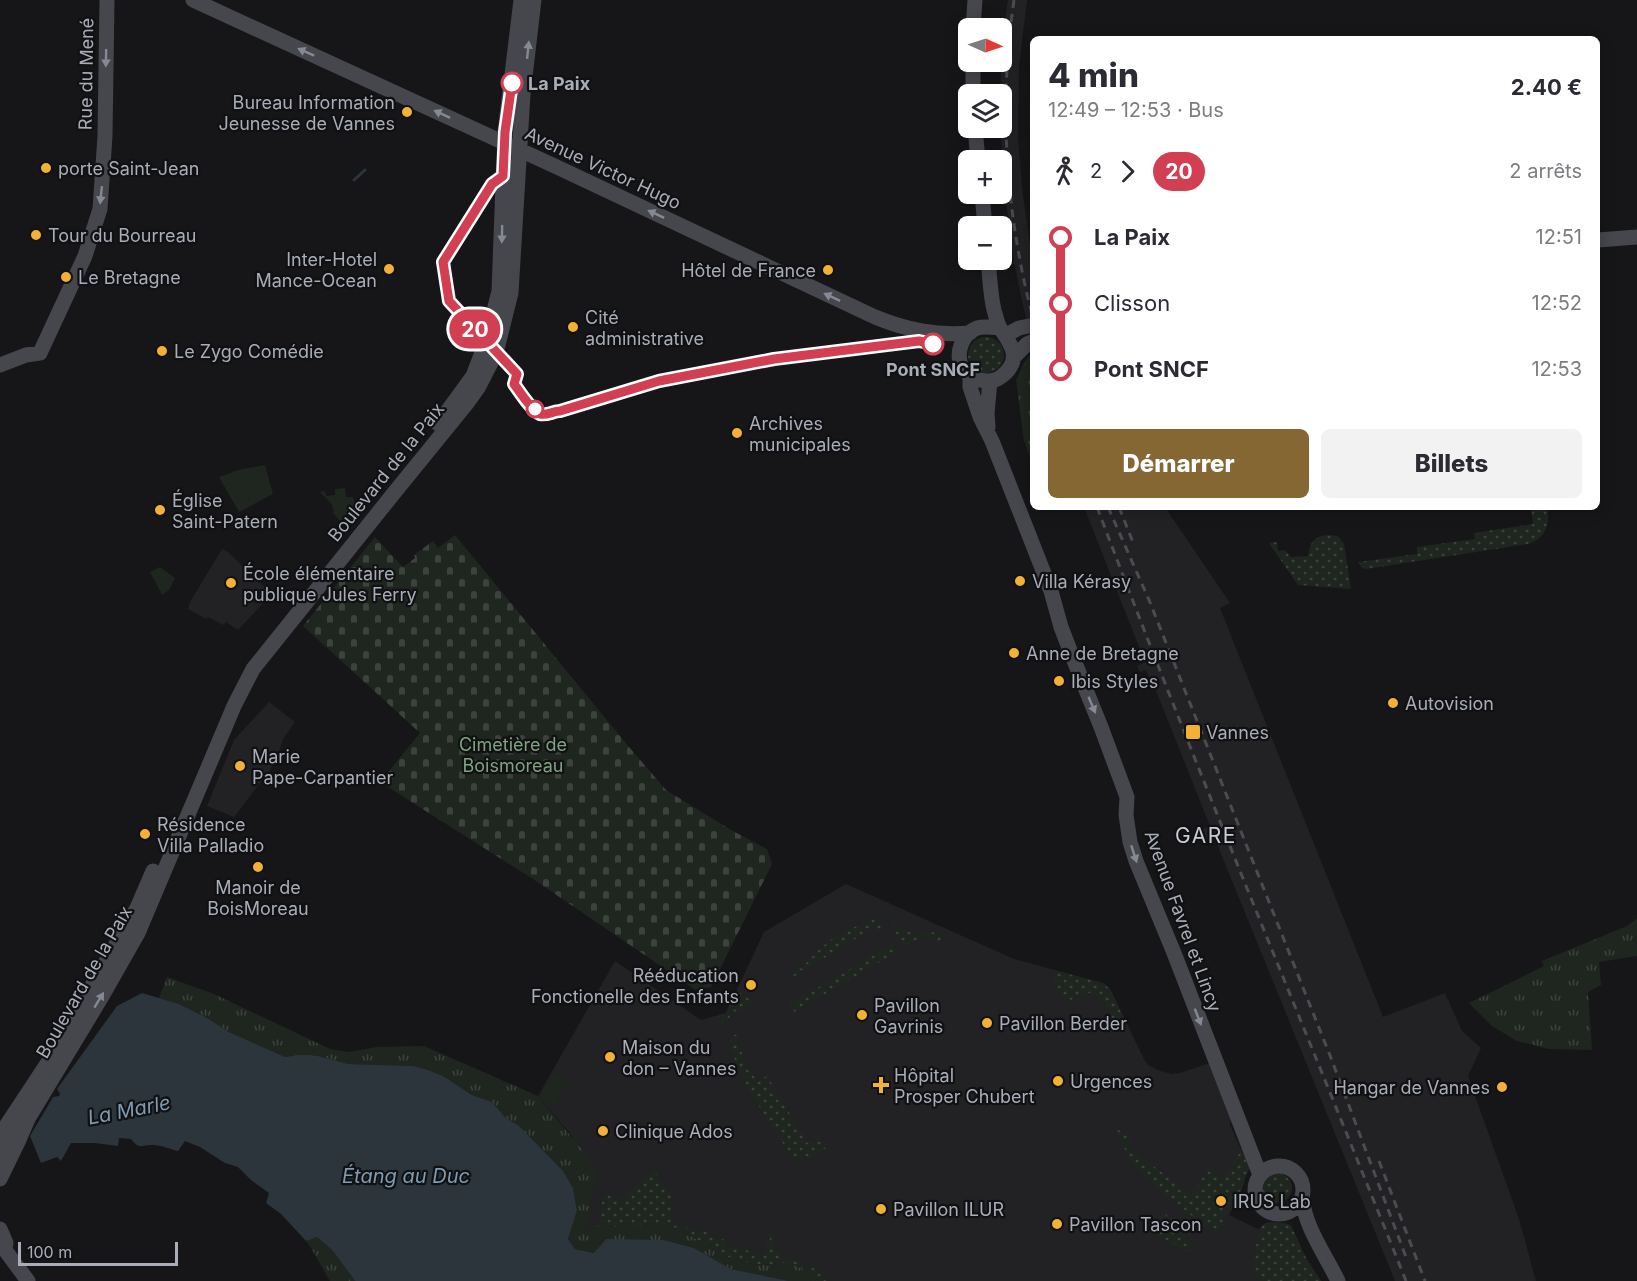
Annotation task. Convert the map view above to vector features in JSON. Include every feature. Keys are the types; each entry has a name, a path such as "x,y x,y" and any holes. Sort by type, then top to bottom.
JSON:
{"street":[{"name":"Rue du Mené","path":"0,365 40,353 86,256 100,209 105,136 106,0"},
{"name":"Avenue Victor Hugo","path":"193,0 885,321 936,334 976,330"},
{"name":"Boulevard de la Paix","path":"0,1135 74,1023 89,991 137,908 227,698 246,665 413,456 473,376 486,342 499,291 504,143 520,0"},
{"name":"Boulevard de la Paix","path":"0,1179 28,1119 138,933 234,706 253,669 468,402 496,353 511,293 523,94 534,0"},
{"path":"974,18 975,0"},
{"path":"1600,240 1637,237"},
{"path":"989,270 992,301 1003,332 1012,347 1013,358"},
{"path":"992,301 990,311 976,330 962,343 959,356 961,365 970,375 976,379 990,381 998,379 1008,370 1013,358 1030,343"},
{"path":"976,330 1003,332 1030,326"},
{"name":"Avenue Favrel et Lincy","path":"970,375 970,387 977,408 1051,591 1061,627 1127,797 1126,815 1130,842 1136,861 1174,952 1260,1175"},
{"name":"Avenue Favrel et Lincy","path":"990,381 987,413 992,441"},
{"path":"0,1154 20,1117 31,1090"},
{"path":"1312,1231 1283,1213 1271,1212 1260,1204 1255,1188 1260,1175 1271,1167 1284,1167 1296,1173 1302,1187 1304,1211 1338,1281"},
{"path":"1283,1213 1295,1208 1302,1196"},
{"path":"0,1228 6,1243 3,1249 28,1281"}],"shaded area":[{"path":"1008,0 1027,0 1019,66 1018,137 1030,245 1030,334 1014,263 1012,216 1008,216 1006,204 1012,204 1012,150 1002,150 1001,138 1012,138 1012,84 1000,84 1001,72 1012,72 1012,18 1005,18"},
{"path":"1085,510 1167,510 1230,603 1220,608 1383,1017 1445,993 1462,1031 1481,1048 1468,1076 1519,1219 1536,1281 1395,1281 1215,839 1203,844 1198,831 1210,826 1153,683 1146,670 1140,672 1137,666 1145,662"},
{"name":"École élémentaire publique Jules Ferry","path":"222,549 272,594 238,630 226,622 223,625 188,609"},
{"path":"269,702 295,722 283,739 270,770 234,817 207,806 234,740"},
{"name":"Hôpital Prosper Chubert","path":"846,884 1014,959 1103,983 1110,989 1144,1059 1148,1065 1158,1070 1171,1074 1180,1073 1210,1063 1231,1118 1230,1125 1250,1168 1229,1215 1264,1232 1293,1231 1306,1258 1321,1281 817,1281 796,1265 734,1260 672,1226 626,1225 617,1227 587,1224 572,1136 538,1096 615,961 701,1020 726,1013 764,932"}],"green space":[{"path":"986,337 999,342 1004,355 999,368 986,373 973,368 968,355 973,342"},
{"path":"1030,356 1030,457 1024,441 1016,380"},
{"path":"265,465 273,494 239,512 219,477 238,470"},
{"path":"345,488 346,497 353,497 356,508 343,525 333,513 333,506 320,492 325,491 326,496 335,495 335,489"},
{"path":"1531,510 1548,510 1547,525 1543,535 1528,544 1366,569 1362,568 1358,562 1417,554 1417,547 1475,539 1474,533 1533,524"},
{"name":"Cimetière de Boismoreau","path":"455,535 666,790 767,849 772,864 711,987 696,990 533,879 380,782 420,733 303,626 375,537 403,567 415,558 414,555 433,541 438,548"},
{"path":"1327,535 1338,536 1344,544 1351,589 1298,585 1269,543 1277,542 1278,551 1285,550 1291,557 1308,556 1313,541"},
{"path":"160,567 175,578 169,590 162,595 150,572"},
{"path":"1637,918 1637,956 1599,962 1601,985 1588,992 1592,1050 1549,1049 1517,1041 1492,1026 1469,1003 1544,966 1542,961 1627,926"},
{"path":"875,919 882,924 885,930 881,933 876,926 787,981 797,967 801,969 836,936 863,925 863,921"},
{"path":"892,919 896,920 893,923 894,926 919,936 927,930 942,936 939,943 924,936 904,946 890,923"},
{"path":"893,944 897,952 792,1013 790,1004"},
{"path":"1057,971 1103,983 1110,989 1127,1024 1117,1030 1106,1005 1094,994 1085,993 1071,1000 1063,996 1054,982"},
{"path":"167,977 214,994 330,1049 349,1052 377,1047 424,1046 538,1096 597,1168 587,1224 617,1227 626,1225 672,1226 734,1260 754,1264 771,1265 780,1262 796,1265 817,1281 789,1281 731,1269 694,1248 664,1240 594,1253 575,1249 568,1239 577,1209 573,1188 519,1126 505,1117 492,1102 472,1095 443,1076 414,1066 348,1064 310,1055 285,1057 229,1032 179,1004 159,998"},
{"path":"736,991 755,1001 744,1009 729,1013 730,1017 720,1024 718,1015 726,1013"},
{"path":"737,1034 742,1038 736,1042 757,1082 767,1076 807,1143 823,1141 826,1148 805,1159 791,1156 755,1099 739,1068 730,1040"},
{"path":"553,1073 569,1082 555,1106 539,1097"},
{"path":"1116,1128 1131,1139 1128,1148 1192,1196 1207,1169 1210,1167 1223,1177 1242,1150 1250,1168 1239,1196 1235,1203 1232,1202 1224,1218 1226,1223 1223,1227 1210,1231 1135,1168"},
{"path":"654,1170 673,1198 670,1217 679,1226 711,1233 710,1237 726,1240 725,1246 764,1254 770,1233 775,1236 771,1239 783,1260 790,1258 817,1270 826,1281 817,1281 796,1265 780,1262 772,1265 754,1264 734,1260 672,1226 626,1225 617,1227 599,1224 603,1194 621,1199"},
{"path":"1277,1173 1283,1174 1291,1182 1291,1194 1283,1202 1277,1203 1271,1202 1263,1194 1262,1188 1263,1182 1271,1174"},
{"path":"1165,1213 1193,1245 1189,1253 1150,1231 1164,1223 1160,1216"},
{"path":"1265,1223 1291,1225 1306,1258 1321,1281 1260,1281 1254,1275 1254,1250 1260,1236 1259,1229"},
{"path":"316,1236 333,1251 355,1281 330,1281 306,1241"}],"water":[{"name":"Étang au Duc","path":"142,993 179,1004 229,1032 285,1057 310,1055 348,1064 414,1066 443,1076 472,1095 492,1102 563,1171 573,1188 577,1210 568,1239 575,1249 594,1253 606,1239 664,1240 694,1248 731,1269 789,1281 355,1281 333,1251 317,1237 306,1241 281,1214 266,1203 269,1193 238,1167 225,1163 200,1147 185,1141 178,1151 156,1145 139,1146 131,1139 119,1138 118,1146 71,1143 61,1161 57,1157 41,1163 30,1136 53,1097 59,1096 57,1089 117,1006"}],"waterway":[{"path":"354,180 365,170"}],"railway":[{"path":"1014,0 1006,81 1008,162 1017,243 1030,306"},
{"path":"1098,510 1211,798 1406,1281"},
{"path":"1109,510 1149,600 1331,1058 1406,1257"},
{"path":"1120,510 1134,545"},
{"path":"1379,1161 1425,1281"}],"bus line":[{"name":"20","path":"512,83 505,132 503,176 492,184 443,262 449,301 517,374 514,384 527,402 540,414 560,411 659,381 774,359 919,341 933,344"}],"place":[{"name":"La Paix","path":"512,83"},
{"name":"Bureau Information Jeunesse de Vannes","path":"407,112"},
{"name":"porte Saint-Jean","path":"46,168"},
{"name":"Tour du Bourreau","path":"36,235"},
{"name":"Inter-Hotel Mance-Ocean","path":"389,269"},
{"name":"Hôtel de France","path":"828,270"},
{"name":"Le Bretagne","path":"66,277"},
{"name":"Cité administrative","path":"573,327"},
{"name":"Pont SNCF","path":"933,344"},
{"name":"Le Zygo Comédie","path":"162,351"},
{"name":"Archives municipales","path":"737,433"},
{"name":"Église Saint-Patern","path":"160,510"},
{"name":"Villa Kérasy","path":"1020,581"},
{"name":"École élémentaire publique Jules Ferry","path":"231,583"},
{"name":"Anne de Bretagne","path":"1014,653"},
{"name":"Ibis Styles","path":"1059,681"},
{"name":"Autovision","path":"1393,703"},
{"name":"Vannes","path":"1193,732"},
{"name":"Marie Pape-Carpantier","path":"240,766"},
{"name":"Résidence Villa Palladio","path":"145,834"},
{"name":"Manoir de BoisMoreau","path":"258,867"},
{"name":"Rééducation Fonctionelle des Enfants","path":"751,985"},
{"name":"Pavillon Gavrinis","path":"862,1015"},
{"name":"Pavillon Berder","path":"987,1023"},
{"name":"Maison du don – Vannes","path":"610,1057"},
{"name":"Urgences","path":"1058,1081"},
{"name":"Hôpital Prosper Chubert","path":"881,1085"},
{"name":"Hangar de Vannes","path":"1502,1087"},
{"name":"Clinique Ados","path":"603,1131"},
{"name":"IRUS Lab","path":"1221,1201"},
{"name":"Pavillon ILUR","path":"881,1209"},
{"name":"Pavillon Tascon","path":"1057,1224"}],"district":[{"name":"GARE","path":"1206,835"}],"water label":[{"name":"La Marle","path":"129,1110"}]}
